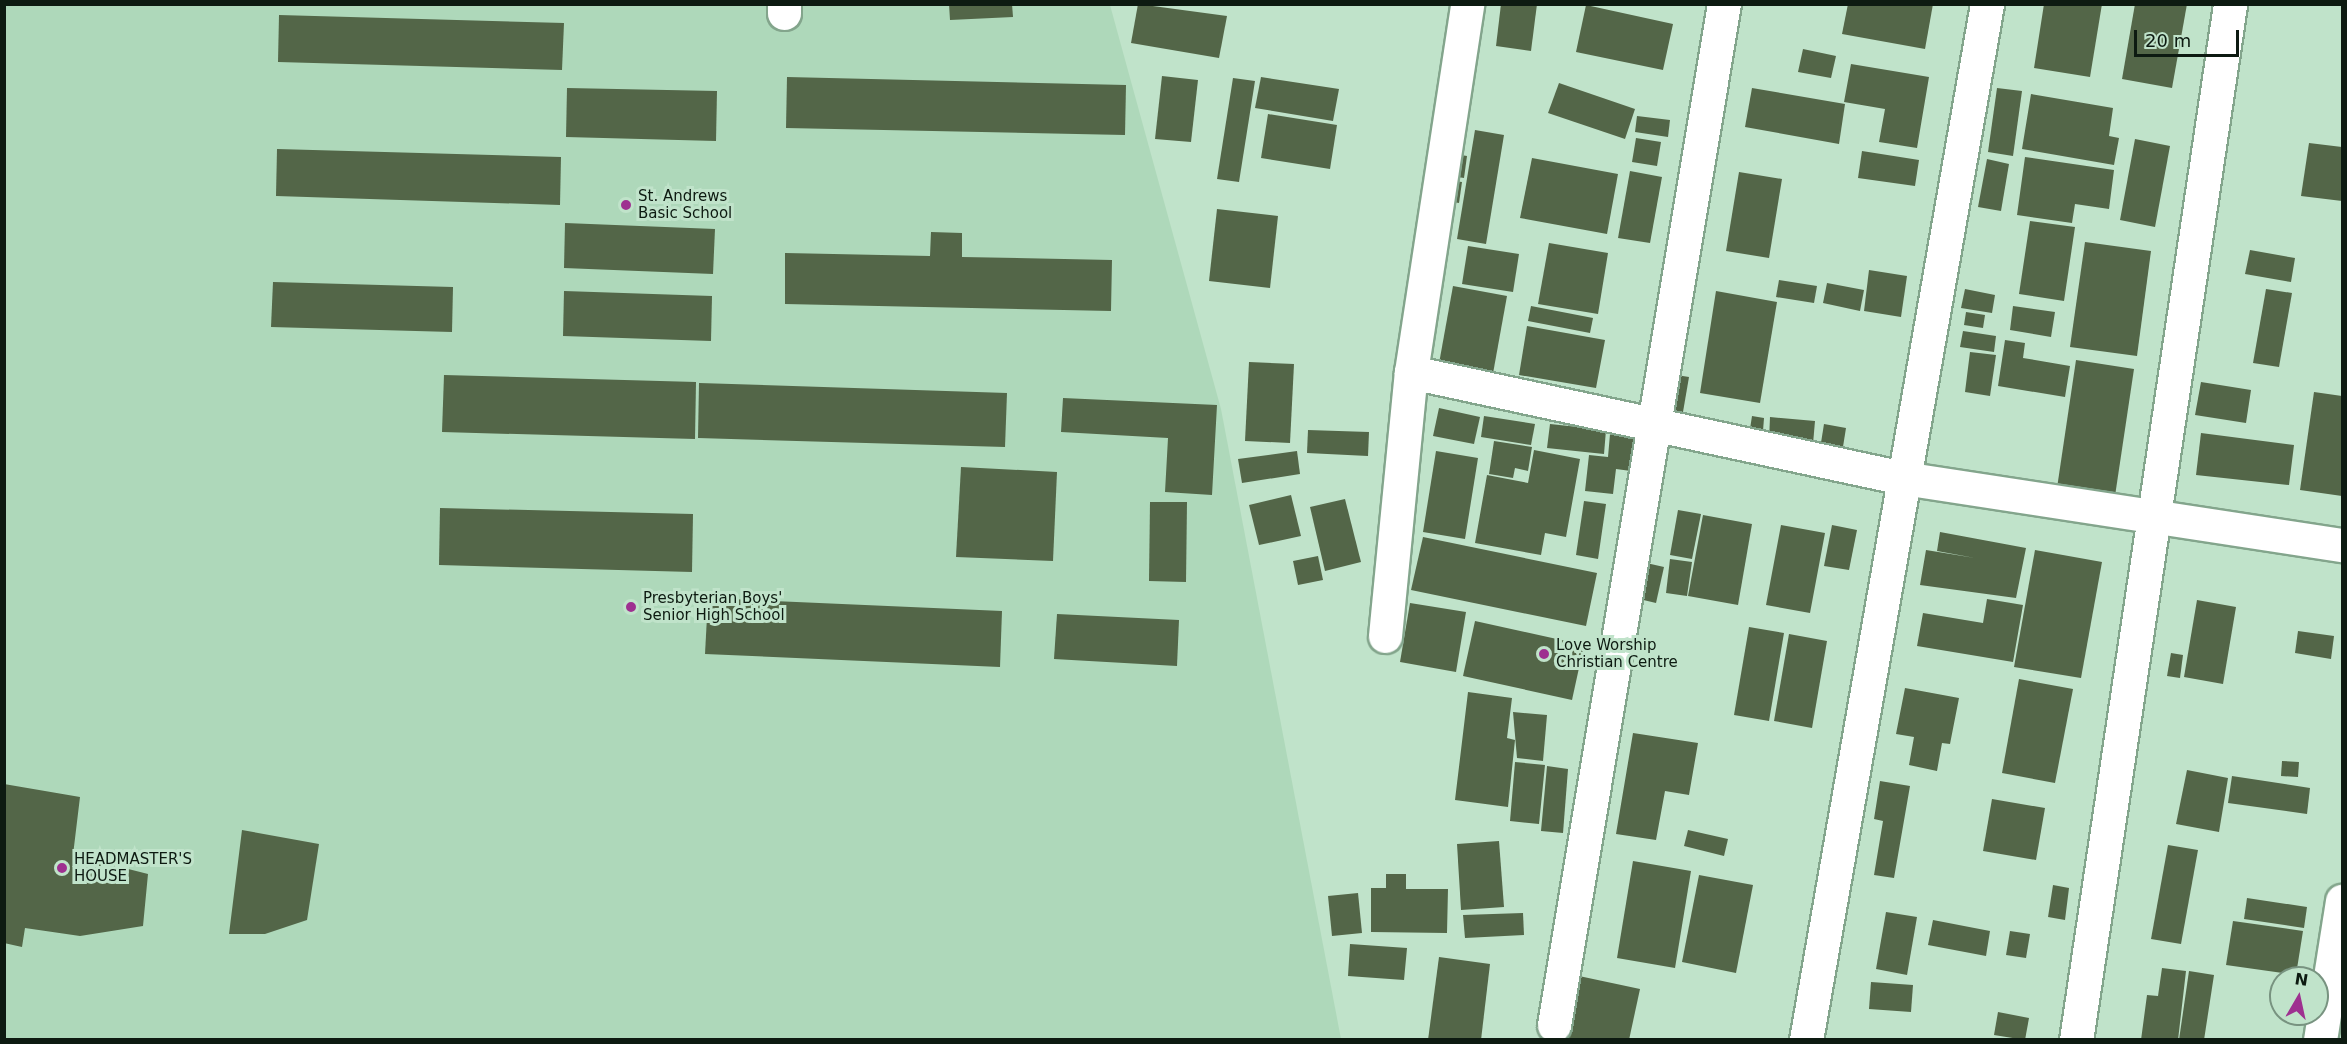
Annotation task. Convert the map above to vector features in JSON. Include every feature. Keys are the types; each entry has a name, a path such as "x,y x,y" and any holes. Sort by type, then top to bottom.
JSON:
{"street":[{"path":"1385,636 1411,372 1467,4"},
{"path":"1554,1025 1724,4"},
{"path":"1806,1040 1987,4"},
{"path":"2076,1040 2151,518 2230,4"},
{"path":"1411,372 1653,420 1903,478 2151,518 2343,545"},
{"path":"2320,1040 2343,901"}],"shaded area":[{"name":"Presbyterian Boys' Senior High School","path":"5,5 1110,5 1221,409 1341,1039 5,1040"}],"building":[{"path":"949,4 1012,4 1013,17 950,20"},
{"path":"1138,4 1227,16 1219,58 1131,43"},
{"path":"1501,4 1537,4 1531,51 1496,46"},
{"path":"1848,4 1933,4 1925,49 1842,34"},
{"path":"2044,4 2102,4 2090,77 2034,68"},
{"path":"2135,4 2187,4 2172,88 2122,79"},
{"path":"1586,5 1673,24 1663,70 1576,52"},
{"path":"279,15 564,23 562,70 278,62"},
{"path":"1803,49 1836,56 1831,78 1798,72"},
{"path":"1851,64 1929,77 1917,148 1879,142 1885,109 1844,102"},
{"path":"1162,76 1198,80 1191,142 1155,139"},
{"path":"787,77 1126,85 1125,135 786,128"},
{"path":"1261,77 1339,89 1333,121 1255,108"},
{"path":"1233,78 1255,81 1239,182 1217,179"},
{"path":"1559,83 1635,109 1625,139 1548,113"},
{"path":"567,88 717,91 716,141 566,137"},
{"path":"1752,88 1845,104 1839,144 1745,127"},
{"path":"1997,88 2022,91 2013,156 1988,152"},
{"path":"2031,94 2113,108 2109,136 2119,138 2114,165 2022,149"},
{"path":"1268,114 1337,125 1330,169 1261,158"},
{"path":"1637,116 1670,120 1668,137 1635,132"},
{"path":"1475,130 1504,135 1486,244 1457,239"},
{"path":"1636,138 1661,142 1657,166 1632,162"},
{"path":"2135,139 2170,146 2155,227 2120,220"},
{"path":"2309,143 2342,147 2342,201 2301,196"},
{"path":"277,149 561,157 560,205 276,196"},
{"path":"1862,151 1919,160 1915,186 1858,178"},
{"path":"1448,153 1467,156 1464,178 1445,175"},
{"path":"2025,157 2114,170 2109,209 2075,204 2072,223 2017,215"},
{"path":"1532,158 1618,174 1607,234 1520,218"},
{"path":"1987,159 2009,164 2001,211 1978,207"},
{"path":"1630,171 1662,177 1650,243 1618,238"},
{"path":"1739,172 1782,179 1769,258 1726,251"},
{"path":"1445,180 1462,182 1459,203 1442,200"},
{"path":"1217,209 1278,216 1270,288 1209,281"},
{"path":"2030,221 2075,227 2064,301 2019,294"},
{"path":"565,223 715,229 713,274 564,268"},
{"path":"931,232 962,233 962,257 1112,260 1111,311 785,304 785,253 930,256"},
{"path":"2085,242 2151,251 2137,356 2070,347"},
{"path":"1549,243 1608,253 1598,314 1538,304"},
{"path":"1468,246 1519,254 1513,292 1462,284"},
{"path":"2250,250 2295,258 2291,282 2245,274"},
{"path":"1869,270 1907,276 1901,317 1864,311"},
{"path":"1779,280 1817,286 1814,303 1776,297"},
{"path":"273,282 453,287 452,332 271,327"},
{"path":"1827,283 1864,290 1860,311 1823,303"},
{"path":"1453,286 1507,296 1492,379 1438,369"},
{"path":"1965,289 1995,295 1992,313 1961,308"},
{"path":"2266,289 2292,293 2279,367 2253,363"},
{"path":"564,291 712,296 711,341 563,336"},
{"path":"1716,291 1777,302 1760,403 1700,393"},
{"path":"1531,306 1593,318 1590,333 1528,321"},
{"path":"2013,306 2055,312 2051,337 2010,330"},
{"path":"1966,312 1985,315 1983,328 1964,325"},
{"path":"1527,326 1605,340 1596,388 1519,375"},
{"path":"1963,331 1996,336 1994,352 1960,347"},
{"path":"2005,340 2025,343 2023,358 2070,366 2065,397 1998,386"},
{"path":"1970,352 1996,355 1990,396 1965,392"},
{"path":"2076,360 2134,369 2115,496 2057,488"},
{"path":"1249,362 1294,364 1290,443 1245,441"},
{"path":"1670,374 1689,377 1683,412 1665,409"},
{"path":"444,375 696,382 695,439 442,432"},
{"path":"2201,382 2251,390 2246,423 2195,415"},
{"path":"699,383 1007,393 1005,447 698,438"},
{"path":"2314,392 2342,396 2342,496 2300,490"},
{"path":"1063,398 1217,405 1212,495 1165,492 1168,438 1061,432"},
{"path":"1439,408 1480,417 1474,444 1433,436"},
{"path":"1484,416 1535,424 1531,445 1481,437"},
{"path":"1752,416 1764,418 1762,444 1748,442"},
{"path":"1770,417 1815,421 1813,444 1769,441"},
{"path":"1550,424 1606,430 1604,454 1547,448"},
{"path":"1824,424 1846,428 1842,453 1820,449"},
{"path":"1308,430 1369,432 1368,456 1307,453"},
{"path":"2201,433 2294,445 2289,485 2196,475"},
{"path":"1610,434 1635,436 1631,471 1616,469 1613,494 1585,491 1589,455 1608,457"},
{"path":"1494,441 1532,447 1528,471 1515,468 1513,478 1489,474"},
{"path":"1534,450 1580,459 1566,537 1545,533 1541,555 1475,543 1487,475 1528,483"},
{"path":"1297,451 1300,474 1242,483 1238,459"},
{"path":"1436,451 1478,458 1465,539 1423,532"},
{"path":"961,467 1057,472 1053,561 956,557"},
{"path":"1291,495 1301,536 1259,545 1249,505"},
{"path":"1345,499 1361,562 1325,571 1310,507"},
{"path":"1584,501 1606,504 1598,559 1576,555"},
{"path":"1150,502 1187,502 1186,582 1149,581"},
{"path":"440,508 693,514 692,572 439,565"},
{"path":"1678,510 1701,514 1692,559 1670,555"},
{"path":"1703,515 1752,524 1738,605 1688,596"},
{"path":"1781,525 1825,533 1810,613 1766,605"},
{"path":"1832,525 1857,530 1849,570 1824,566"},
{"path":"1940,532 2026,548 2016,598 1920,585 1926,550 1975,558 1937,551"},
{"path":"1423,537 1597,573 1586,626 1411,590"},
{"path":"2035,550 2102,562 2081,678 2014,667"},
{"path":"1318,556 1323,580 1298,585 1293,561"},
{"path":"1670,559 1692,562 1687,596 1666,593"},
{"path":"1642,562 1664,567 1656,603 1635,598"},
{"path":"708,598 1002,611 1000,667 705,654"},
{"path":"1987,599 2023,605 2013,662 1917,646 1923,613 1983,623"},
{"path":"2197,600 2236,607 2223,684 2184,677"},
{"path":"1410,603 1466,612 1456,672 1400,662"},
{"path":"1057,614 1179,620 1177,666 1054,659"},
{"path":"1475,621 1584,645 1572,700 1463,676"},
{"path":"1749,627 1784,633 1769,721 1734,715"},
{"path":"2298,631 2334,636 2331,659 2295,653"},
{"path":"1789,634 1827,641 1812,728 1774,721"},
{"path":"2171,653 2183,655 2180,678 2167,676"},
{"path":"2019,679 2073,689 2055,783 2002,773"},
{"path":"1905,688 1959,698 1950,744 1942,743 1937,771 1909,765 1914,737 1896,734"},
{"path":"1468,692 1512,698 1507,738 1515,740 1508,807 1455,800"},
{"path":"1513,712 1547,715 1543,761 1517,758"},
{"path":"1633,733 1698,743 1689,795 1665,791 1656,840 1616,834"},
{"path":"2282,761 2299,762 2298,777 2281,776"},
{"path":"1515,762 1545,765 1539,824 1510,821"},
{"path":"1547,766 1568,769 1563,833 1541,831"},
{"path":"2187,770 2228,778 2219,832 2176,824"},
{"path":"2232,776 2310,788 2307,814 2228,803"},
{"path":"1880,781 1910,786 1894,878 1874,875 1883,821 1874,819"},
{"name":"HEADMASTER'S HOUSE","path":"4,784 80,797 73,855 148,874 143,926 80,936 25,928 22,947 4,943"},
{"path":"1992,799 2045,808 2036,860 1983,851"},
{"name":"HEADMASTER'S HOUSE","path":"242,830 319,844 307,920 265,934 229,934"},
{"path":"1688,830 1728,839 1724,856 1684,846"},
{"path":"1499,841 1504,907 1461,910 1457,844"},
{"path":"2168,845 2198,850 2181,944 2151,939"},
{"path":"1633,861 1691,871 1675,968 1617,958"},
{"path":"1386,874 1406,874 1406,889 1448,889 1447,933 1371,932 1371,888 1386,888"},
{"path":"1699,875 1753,885 1736,973 1682,962"},
{"path":"2053,885 2069,888 2065,920 2048,917"},
{"path":"1358,893 1362,933 1332,936 1328,896"},
{"path":"2247,898 2307,907 2304,928 2244,919"},
{"path":"1886,912 1917,917 1907,975 1876,969"},
{"path":"1523,913 1524,935 1465,938 1463,915"},
{"path":"1933,920 1990,931 1986,956 1928,945"},
{"path":"2233,921 2303,931 2297,966 2269,966 2269,971 2226,965"},
{"path":"2010,931 2030,934 2026,958 2006,955"},
{"path":"1350,944 1407,948 1404,980 1348,976"},
{"path":"1439,957 1490,964 1481,1040 1428,1040"},
{"path":"2162,968 2186,971 2178,1040 2141,1040 2147,995 2158,996"},
{"path":"2189,971 2214,975 2204,1040 2179,1040"},
{"path":"1579,976 1640,989 1629,1040 1565,1040"},
{"path":"1871,982 1913,985 1911,1012 1869,1009"},
{"path":"1998,1012 2029,1018 2025,1040 1994,1035"}],"place":[{"name":"St. Andrews Basic School","path":"626,205"},
{"name":"Presbyterian Boys' Senior High School","path":"631,607"},
{"name":"Love Worship Christian Centre","path":"1544,654"},
{"name":"HEADMASTER'S HOUSE","path":"62,868"}]}
